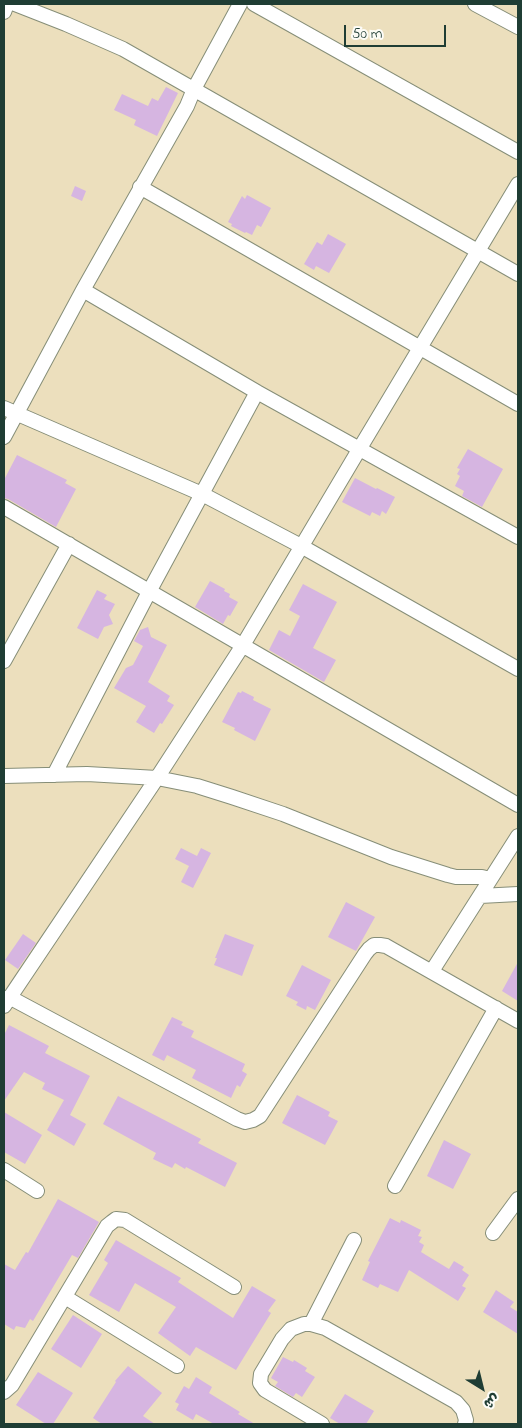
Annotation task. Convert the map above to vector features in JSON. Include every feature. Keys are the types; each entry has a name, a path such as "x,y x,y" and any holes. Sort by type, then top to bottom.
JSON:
{"street":[{"path":"4,12 7,4"},
{"path":"15,4 66,24 123,50 518,274"},
{"path":"4,436 10,410 188,106 194,89 240,4"},
{"path":"254,4 518,152"},
{"path":"475,4 518,27"},
{"path":"518,184 243,645 157,778 6,1002 245,1122 260,1116 369,949 374,946 386,946 518,1021"},
{"path":"140,187 518,404"},
{"path":"82,290 257,392 518,537"},
{"path":"54,775 150,590 257,392"},
{"path":"10,410 202,494 301,546 518,669"},
{"path":"4,507 518,805"},
{"path":"4,661 69,544"},
{"path":"4,776 87,774 157,778 197,786 283,814 391,857 448,875 490,878"},
{"path":"432,971 518,836"},
{"path":"480,896 518,894"},
{"path":"395,1186 496,1008"},
{"path":"4,1170 37,1190"},
{"path":"494,1233 518,1199"},
{"path":"4,1392 12,1385 107,1226 116,1219 125,1220 234,1286"},
{"path":"311,1324 354,1240"},
{"path":"65,1297 178,1366"},
{"path":"322,1424 265,1390 260,1383 261,1374 286,1333 298,1326 311,1324 325,1328 456,1402 463,1410 466,1420 465,1424"}],"building":[{"path":"166,87 178,93 157,136 134,125 136,120 114,110 122,94 148,106 152,98 158,101"},
{"path":"75,186 86,191 82,201 71,196"},
{"path":"247,195 271,208 261,227 257,225 252,235 231,226 232,224 228,222 242,196 245,199"},
{"path":"328,234 346,244 329,273 316,266 314,270 304,264 317,242 322,245"},
{"path":"468,449 503,469 482,507 462,496 464,491 455,486 460,476 457,474 460,469 457,468"},
{"path":"17,455 67,480 65,483 76,489 56,527 4,498 4,480"},
{"path":"355,478 395,497 386,514 382,511 380,516 372,512 370,516 342,502"},
{"path":"210,581 225,589 224,591 230,594 229,597 238,602 223,624 195,607"},
{"path":"303,584 337,602 313,648 336,660 324,682 269,650 279,630 290,636 300,616 289,610"},
{"path":"97,590 107,595 104,599 115,604 109,615 113,624 104,627 98,639 77,628"},
{"path":"148,627 151,637 167,645 148,682 170,696 167,701 174,705 154,733 136,722 146,706 114,688 126,668 133,665 143,646 134,641 140,630"},
{"path":"242,691 254,697 253,700 271,709 255,741 222,722 238,692 241,693"},
{"path":"181,848 197,856 201,848 211,853 193,888 181,882 189,866 175,859"},
{"path":"346,902 375,917 356,951 328,937"},
{"path":"23,934 36,943 18,969 5,960"},
{"path":"225,934 254,945 242,976 214,965"},
{"path":"518,962 518,1001 502,991"},
{"path":"302,965 331,980 315,1010 307,1006 306,1010 296,1005 298,1002 286,996"},
{"path":"172,1017 183,1022 181,1025 194,1031 191,1037 245,1064 242,1071 247,1074 240,1087 237,1085 231,1098 192,1078 196,1070 167,1055 164,1061 152,1055"},
{"path":"9,1025 49,1046 45,1053 90,1076 70,1115 86,1124 74,1146 47,1130 64,1100 42,1089 45,1083 24,1072 4,1101 4,1035"},
{"path":"297,1095 330,1112 328,1116 338,1121 325,1145 282,1123"},
{"path":"118,1096 201,1139 198,1143 237,1163 225,1187 186,1167 185,1169 175,1163 172,1168 153,1159 156,1153 103,1124"},
{"path":"4,1112 42,1135 25,1164 4,1152"},
{"path":"444,1140 471,1154 453,1189 427,1176"},
{"path":"58,1199 99,1222 78,1258 72,1255 33,1321 30,1319 25,1328 16,1326 14,1330 4,1324 4,1264 15,1270 26,1252 28,1253"},
{"path":"390,1218 400,1223 401,1220 421,1230 418,1236 422,1237 419,1242 424,1245 421,1252 449,1269 454,1261 464,1267 462,1270 469,1275 462,1286 466,1288 458,1301 409,1270 398,1292 380,1284 378,1288 362,1280 370,1262 368,1261"},
{"path":"116,1240 181,1278 178,1282 233,1318 252,1286 276,1300 268,1311 271,1313 236,1370 196,1347 190,1356 158,1333 176,1307 135,1283 119,1312 89,1295 108,1263 104,1260"},
{"path":"496,1290 514,1302 510,1307 518,1312 518,1334 483,1312"},
{"path":"73,1315 102,1334 81,1368 51,1349"},
{"path":"283,1357 293,1362 294,1360 307,1368 305,1371 315,1377 302,1397 296,1393 293,1397 275,1386 278,1382 271,1378"},
{"path":"128,1366 162,1393 143,1416 155,1424 102,1424 93,1418 115,1381"},
{"path":"38,1372 73,1393 53,1424 46,1424 16,1405"},
{"path":"196,1377 212,1387 209,1393 240,1412 238,1414 255,1424 214,1424 196,1414 193,1420 176,1410 179,1404 175,1402 184,1386 189,1389"},
{"path":"345,1394 374,1411 366,1424 340,1424 330,1418"}]}
